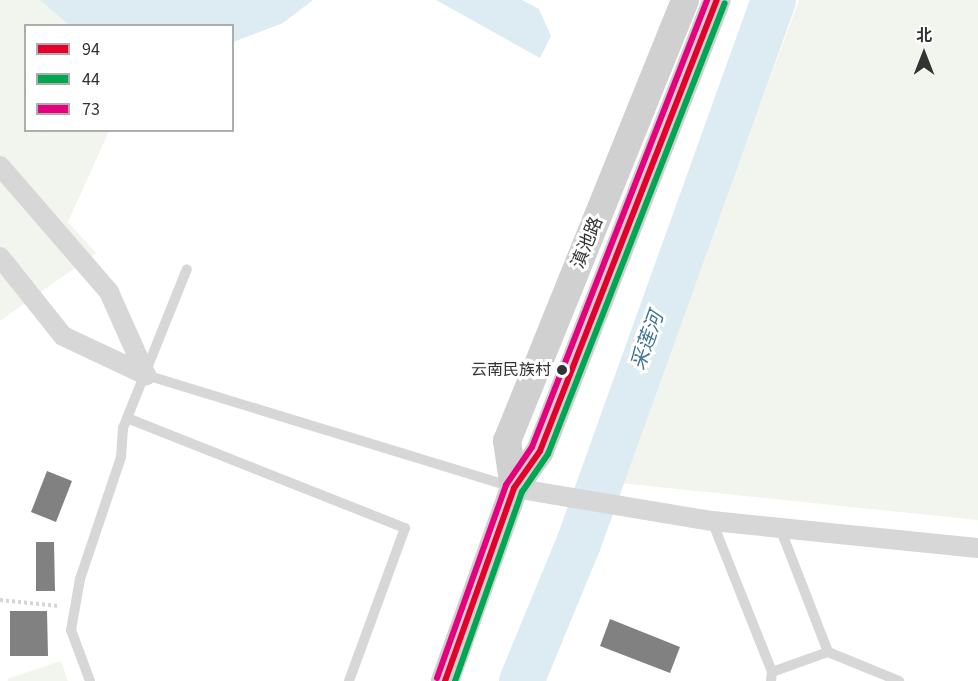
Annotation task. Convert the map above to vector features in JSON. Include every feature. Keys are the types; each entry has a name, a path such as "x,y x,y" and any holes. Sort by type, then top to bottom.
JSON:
{"main road":[{"name":"滇池路","path":"514,488 507,441 685,0"},
{"name":"滇池路","path":"445,681 514,488 540,451 717,0"}],"street":[{"path":"0,166 109,292 146,375"},
{"path":"0,256 63,336 146,375"},
{"path":"514,488 712,520 978,548"}],"lane":[{"path":"90,681 71,630 75,607 121,458 127,418 187,269"},
{"path":"146,375 419,463 514,488"},
{"path":"127,418 405,528 349,681"},
{"path":"712,520 771,677 828,652"},
{"path":"780,528 828,652 880,677 899,681"}],"path":[{"path":"0,600 75,607"}],"shaded area":[{"path":"0,0 40,0 68,24 24,24 24,132 109,132 68,222 96,253 0,321"},
{"path":"40,0 313,0 283,23 234,42 234,24 68,24"},
{"path":"436,0 522,0 539,9 551,36 540,58"},
{"path":"799,0 978,0 978,520 620,483"},
{"path":"61,661 68,681 8,681 7,679"}],"building":[{"path":"47,471 72,481 56,522 31,512"},
{"path":"36,542 54,542 55,591 36,591"},
{"path":"10,611 47,611 48,656 10,656"},
{"path":"610,619 680,647 670,673 600,646"}],"waterway":[{"name":"采莲河","path":"521,681 578,543 773,0"}],"transit line":[{"name":"73","path":"437,678 506,485 532,447 707,0"},
{"name":"94","path":"445,681 514,488 540,451 717,0"},
{"name":"44","path":"455,681 522,492 548,454 725,3"}],"place":[{"name":"云南民族村","path":"562,370"}]}
